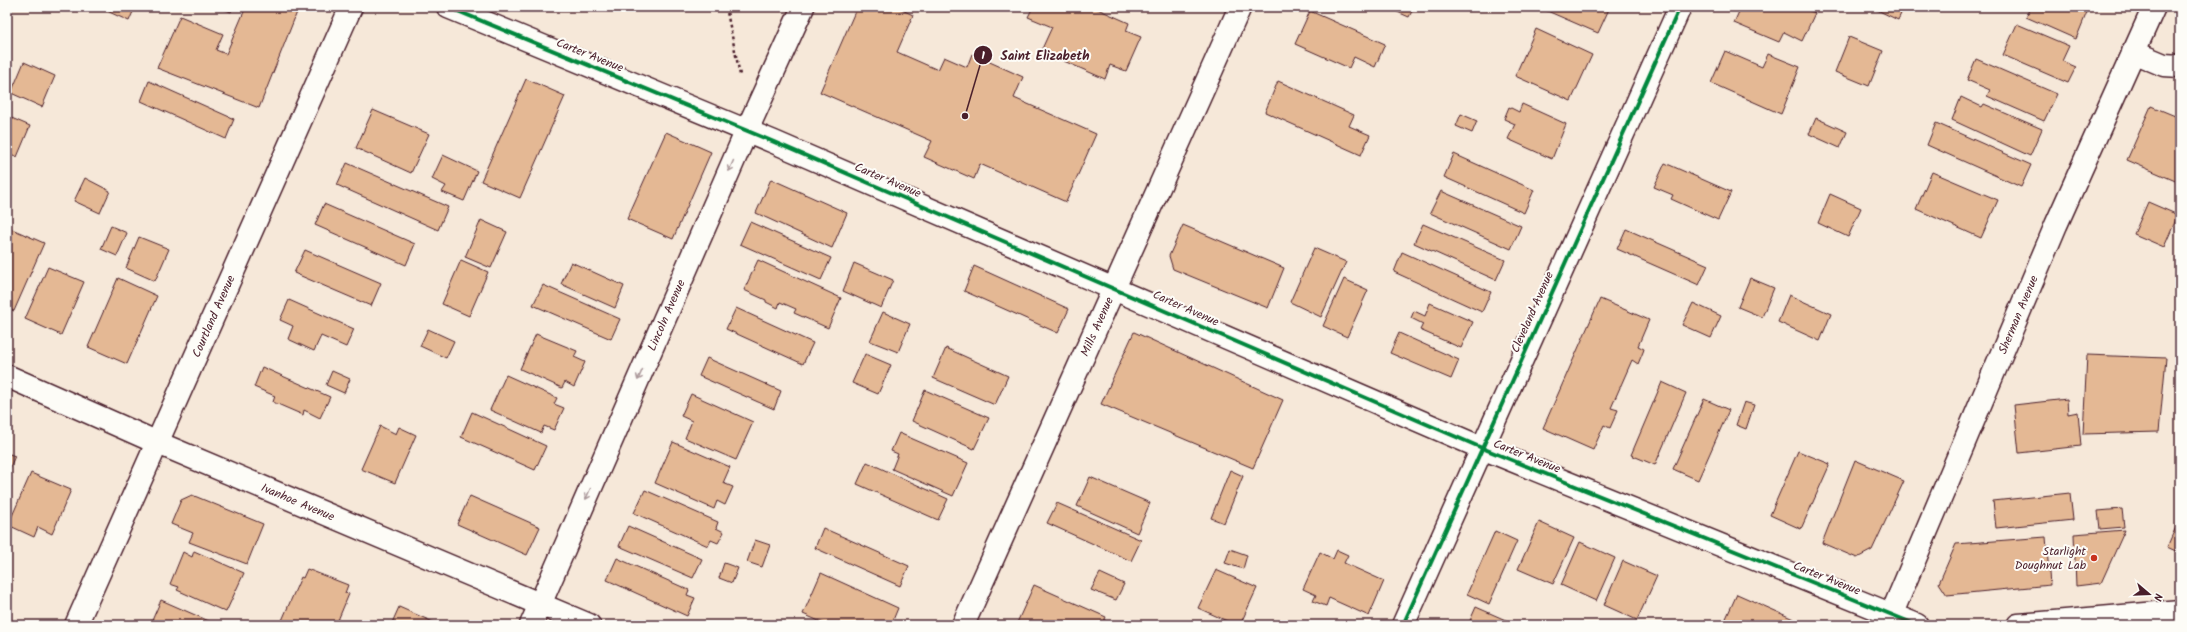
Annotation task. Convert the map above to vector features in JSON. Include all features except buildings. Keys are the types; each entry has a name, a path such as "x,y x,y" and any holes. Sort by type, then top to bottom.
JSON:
{"street":[{"name":"Courtland Avenue","path":"76,625 351,7"},
{"name":"Carter Avenue","path":"448,7 747,130 1482,448 1889,620 1917,625"},
{"name":"Lincoln Avenue","path":"531,625 747,130 803,7"},
{"name":"Mills Avenue","path":"963,625 1240,7"},
{"name":"Cleveland Avenue","path":"1403,625 1680,7"},
{"name":"Sherman Avenue","path":"1889,620 2053,232 2154,7"},
{"path":"2134,52 2164,64 2180,66"},
{"name":"Ivanhoe Avenue","path":"7,376 158,443 589,625"},
{"path":"2018,625 2180,611"}],"path":[{"path":"726,7 742,80"}],"cycle path":[{"path":"448,7 774,142 1482,448 1917,625"},
{"path":"1403,625 1680,7"}],"place":[{"name":"Saint Elizabeth","path":"965,116"},
{"name":"Starlight Doughnut Lab","path":"2094,558"}]}
